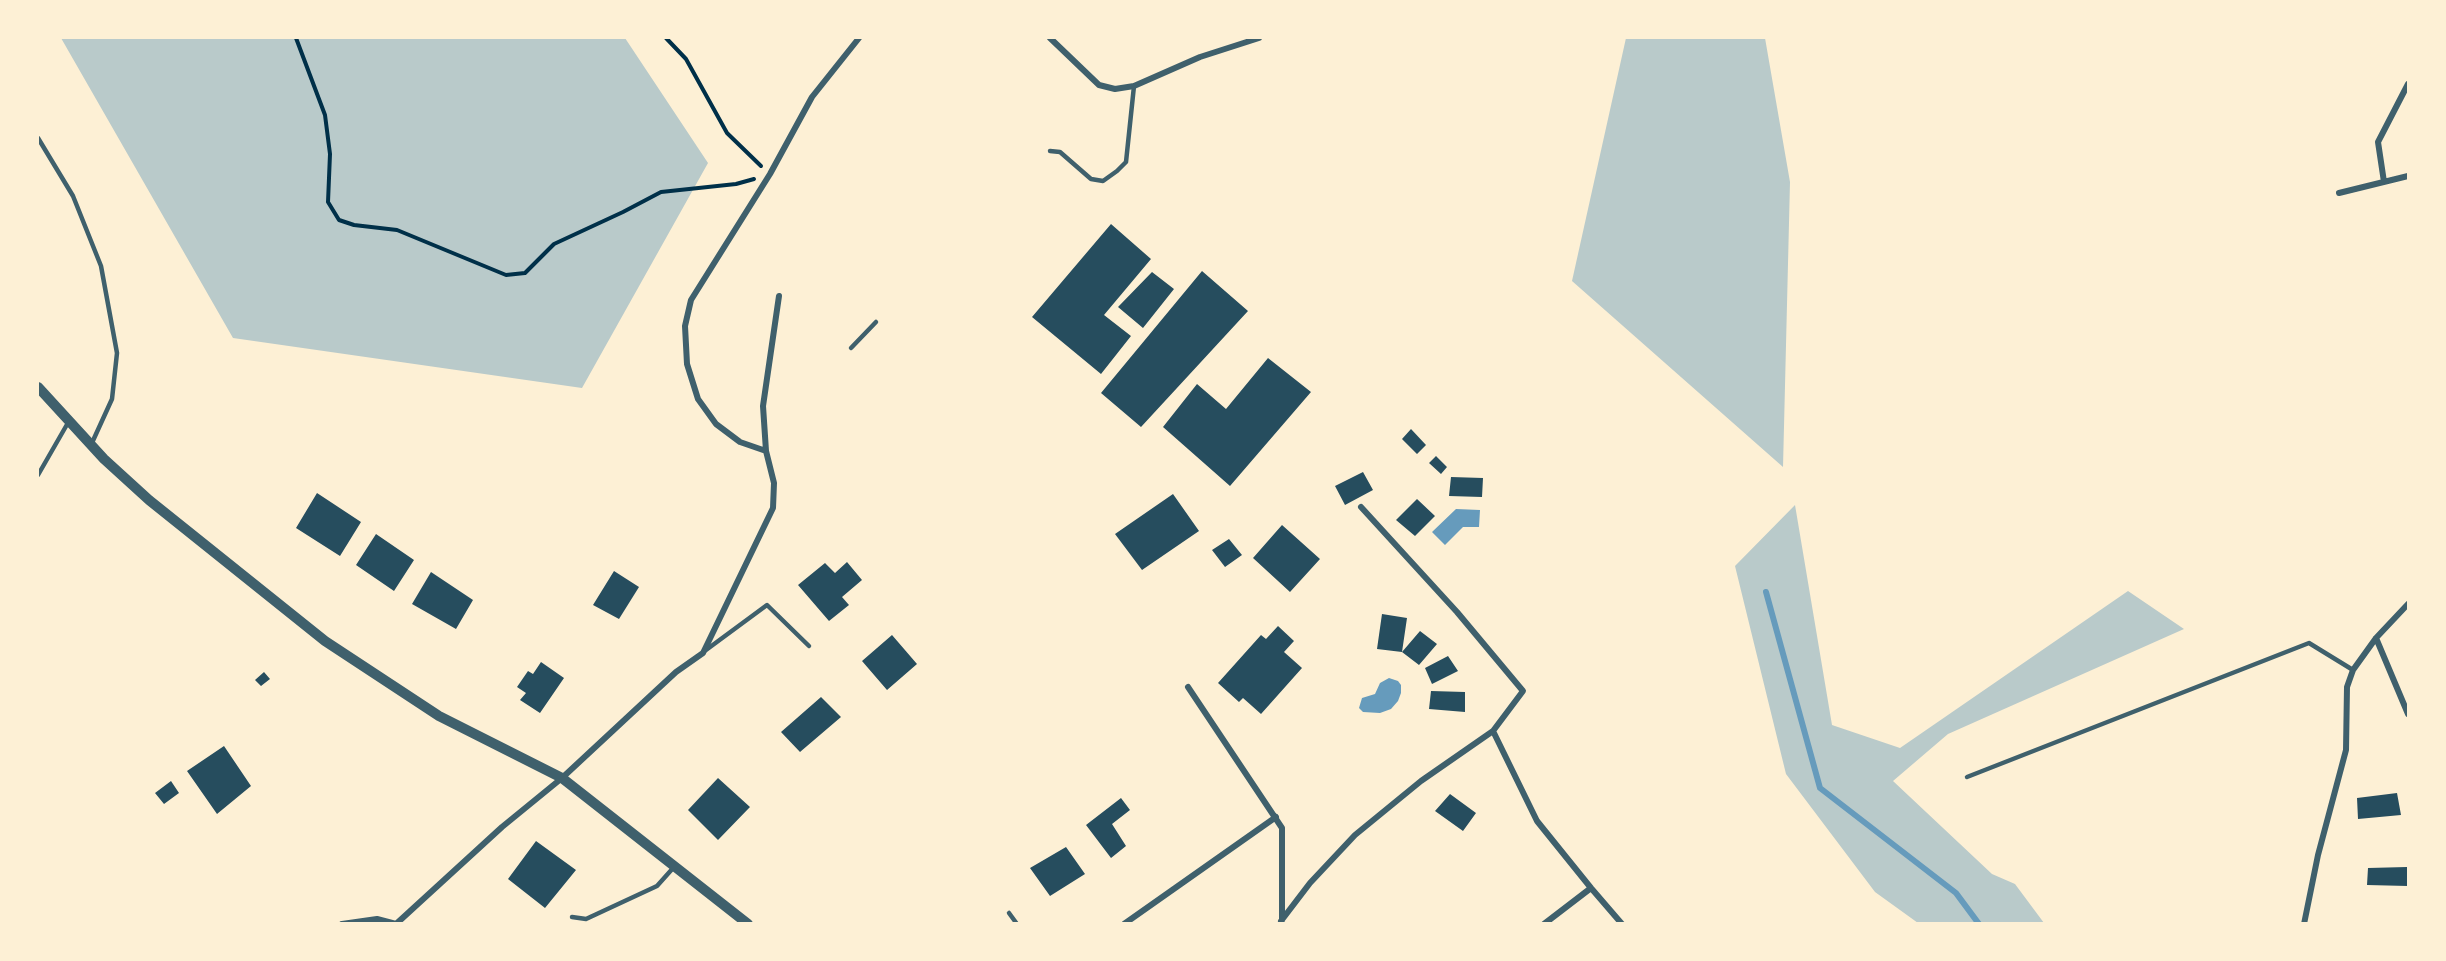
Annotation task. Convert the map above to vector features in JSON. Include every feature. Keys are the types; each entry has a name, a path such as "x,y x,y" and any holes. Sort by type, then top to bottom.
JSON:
{"street":[{"path":"766,451 740,442 716,424 698,399 687,364 685,326 691,300 770,174 812,97 859,38"},
{"path":"1050,38 1099,85 1115,89 1134,86 1200,57 1259,38"},
{"path":"2384,182 2378,142 2409,84"},
{"path":"2339,193 2409,176"},
{"path":"342,924 377,919 396,923 502,827 562,778 676,672 703,653 773,508 774,483 766,451 763,406 779,296"},
{"path":"38,387 91,445 149,500 325,641 439,716 562,778 676,865 748,924"},
{"path":"1281,922 1310,883 1355,835 1421,781 1493,731 1523,691 1457,612 1361,507"},
{"path":"2304,924 2318,855 2346,750 2347,687 2353,670 2376,638 2409,604"},
{"path":"2376,638 2409,714"},
{"path":"1188,687 1282,828 1281,922"},
{"path":"1493,731 1537,821 1622,924"},
{"path":"1125,924 1276,817"},
{"path":"1544,924 1591,888"}],"lane":[{"path":"1050,151 1060,152 1091,179 1103,181 1117,171 1126,162 1134,86"},
{"path":"38,138 73,196 100,266 117,353 112,399 91,445"},
{"path":"850,348 876,322"},
{"path":"38,475 69,421"},
{"path":"703,653 767,604 808,646"},
{"path":"1967,777 2309,643 2353,670"},
{"path":"572,917 586,919 657,886 676,865"},
{"path":"1009,913 1017,924"}],"path":[{"path":"296,38 325,114 330,154 328,202 339,220 354,225 397,230 506,274 525,273 554,244 661,192 736,184 770,174 728,133 686,59 666,38"}],"shaded area":[{"path":"61,38 625,38 708,163 582,388 233,338"},
{"path":"1626,38 1765,38 1790,182 1783,467 1572,281"},
{"path":"1795,505 1832,725 1900,748 2128,591 2184,629 1948,734 1893,781 1992,874 2015,884 2044,923 1918,923 1875,892 1786,774 1735,566"}],"water":[{"path":"1456,509 1480,510 1479,527 1463,527 1445,545 1432,532"},
{"path":"1389,678 1398,681 1401,685 1398,701 1391,709 1380,713 1363,712 1359,708 1362,698 1375,694 1380,683"}],"building":[{"path":"1111,224 1151,259 1104,315 1131,336 1101,374 1032,317"},
{"path":"1202,271 1248,311 1141,427 1101,393"},
{"path":"1152,272 1174,289 1143,328 1118,307"},
{"path":"1268,358 1311,392 1230,486 1163,427 1197,384 1226,409"},
{"path":"1411,429 1426,445 1417,454 1402,439"},
{"path":"1436,456 1447,467 1441,474 1429,463"},
{"path":"1363,472 1373,490 1345,505 1335,486"},
{"path":"1451,477 1483,478 1482,497 1449,496"},
{"path":"317,493 361,522 340,556 296,528"},
{"path":"1173,494 1199,531 1142,570 1115,534"},
{"path":"1417,499 1435,516 1415,536 1396,520"},
{"path":"1282,525 1320,559 1290,592 1253,558"},
{"path":"376,534 414,560 394,591 356,565"},
{"path":"1229,539 1242,555 1225,567 1212,550"},
{"path":"847,562 862,580 842,597 849,605 829,621 798,585 825,563 835,573"},
{"path":"614,571 639,587 619,619 593,605"},
{"path":"431,572 473,600 456,629 412,604"},
{"path":"1382,614 1407,618 1402,652 1377,649"},
{"path":"1278,626 1294,641 1284,652 1302,668 1261,714 1243,698 1239,702 1218,683 1261,635 1266,639"},
{"path":"1420,631 1437,644 1419,665 1402,652"},
{"path":"892,635 917,664 887,690 862,661"},
{"path":"1448,656 1458,671 1432,684 1425,668"},
{"path":"541,662 564,678 540,713 520,700 526,693 517,687 528,671 533,674"},
{"path":"264,672 270,679 261,686 255,680"},
{"path":"1431,691 1465,692 1465,712 1429,709"},
{"path":"821,697 841,717 800,752 781,732"},
{"path":"224,746 251,786 217,814 187,771"},
{"path":"718,778 750,807 718,840 688,810"},
{"path":"171,781 179,793 164,804 155,793"},
{"path":"2397,793 2401,815 2358,819 2357,798"},
{"path":"1450,794 1476,813 1463,831 1435,811"},
{"path":"1121,798 1130,810 1112,824 1126,846 1111,858 1086,825"},
{"path":"536,841 576,870 545,908 508,879"},
{"path":"1066,847 1085,874 1050,896 1030,868"},
{"path":"2407,867 2408,886 2367,885 2368,868"}],"waterway":[{"path":"1766,592 1820,788 1956,893 1979,924"}]}
